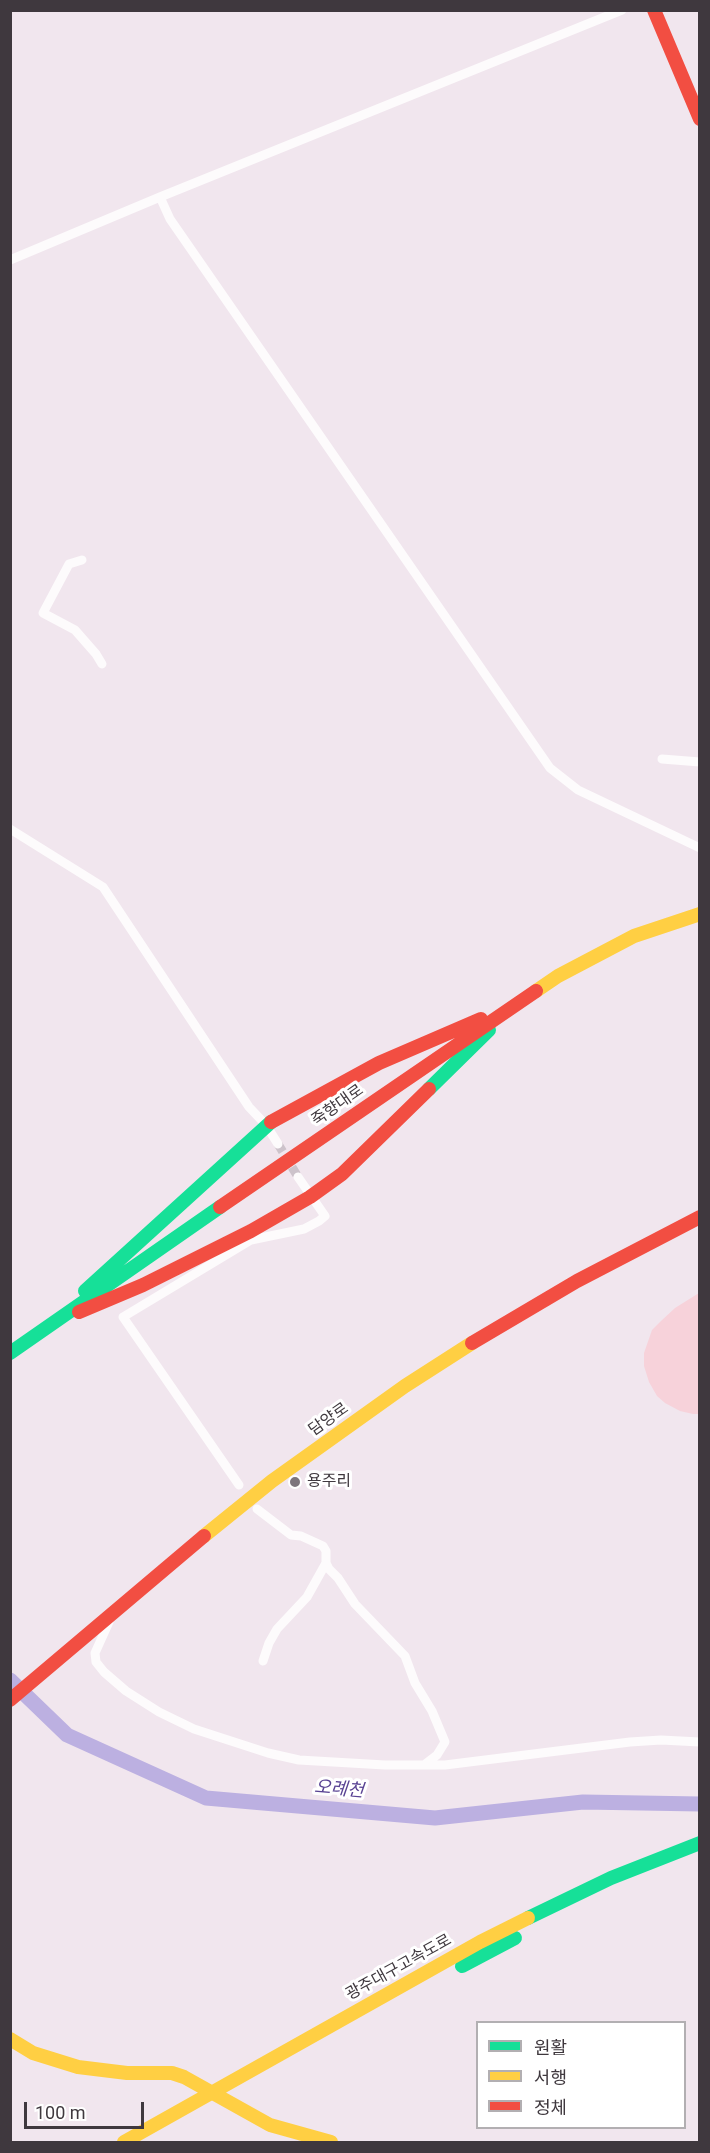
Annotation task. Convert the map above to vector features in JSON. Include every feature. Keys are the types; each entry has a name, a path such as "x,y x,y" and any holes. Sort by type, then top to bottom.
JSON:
{"main road":[{"path":"654,10 697,103 699,119"},
{"name":"죽향대로","path":"10,1353 558,976 634,936 699,914"},
{"path":"45,1327 266,1125 379,1063 517,1003"},
{"path":"45,1327 143,1285 251,1231 310,1197 342,1174 517,1003"},
{"name":"담양로","path":"10,1700 196,1541 272,1481 447,1358 577,1281 699,1217"},
{"name":"광주대구고속도로","path":"124,2142 207,2101 615,1884 699,1843"},
{"name":"광주대구고속도로","path":"615,1884 699,1855"},
{"path":"10,2039 33,2053 78,2067 127,2073 172,2073 184,2077 270,2125 331,2142"},
{"name":"광주대구고속도로","path":"148,2142 207,2101"}],"street":[{"path":"10,260 622,10"},
{"path":"160,197 170,219 549,768 578,790 699,848"},
{"path":"82,560 69,564 43,613 75,630 102,664"},
{"path":"662,759 699,762"},
{"path":"10,829 103,887 252,1111 266,1125 278,1144"},
{"path":"239,1485 123,1317 251,1240 304,1229 319,1221 325,1216 298,1177"},
{"path":"257,1509 291,1535 301,1536 323,1546 329,1569 338,1578 355,1604 405,1656 415,1683 432,1711 445,1742 437,1755 424,1765"},
{"path":"263,1661 277,1629 307,1597 326,1563"},
{"path":"116,1609 94,1653 96,1662 104,1672 126,1691 177,1722 231,1742 299,1760 424,1765 470,1762 630,1742 661,1740 699,1742"}],"shaded area":[{"path":"699,1293 699,1414 693,1414 680,1411 657,1396 644,1366 644,1353 652,1330 675,1308"}],"waterway":[{"name":"오례천","path":"10,1680 67,1735 206,1798 435,1818 583,1802 700,1804"}],"tunnel":[{"path":"278,1144 298,1177"}],"traffic: fast":[{"path":"429,1089 489,1030"},
{"path":"85,1291 271,1122"},
{"path":"10,1353 220,1207"},
{"path":"528,1918 611,1878 700,1843"},
{"path":"462,1966 515,1938"}],"traffic: slow":[{"path":"536,991 558,976 634,936 700,914"},
{"path":"204,1536 272,1481 405,1386 472,1343"},
{"path":"124,2142 480,1942 528,1918"},
{"path":"10,2039 33,2053 78,2067 127,2073 172,2073 184,2077 270,2125 331,2142"}],"traffic: jam":[{"path":"654,10 700,119"},
{"path":"220,1207 536,991"},
{"path":"271,1122 379,1063 481,1019"},
{"path":"79,1312 143,1285 251,1231 310,1197 342,1174 429,1089"},
{"path":"472,1343 577,1281 700,1217"},
{"path":"10,1700 204,1536"}],"place":[{"name":"용주리","path":"295,1482"}]}
